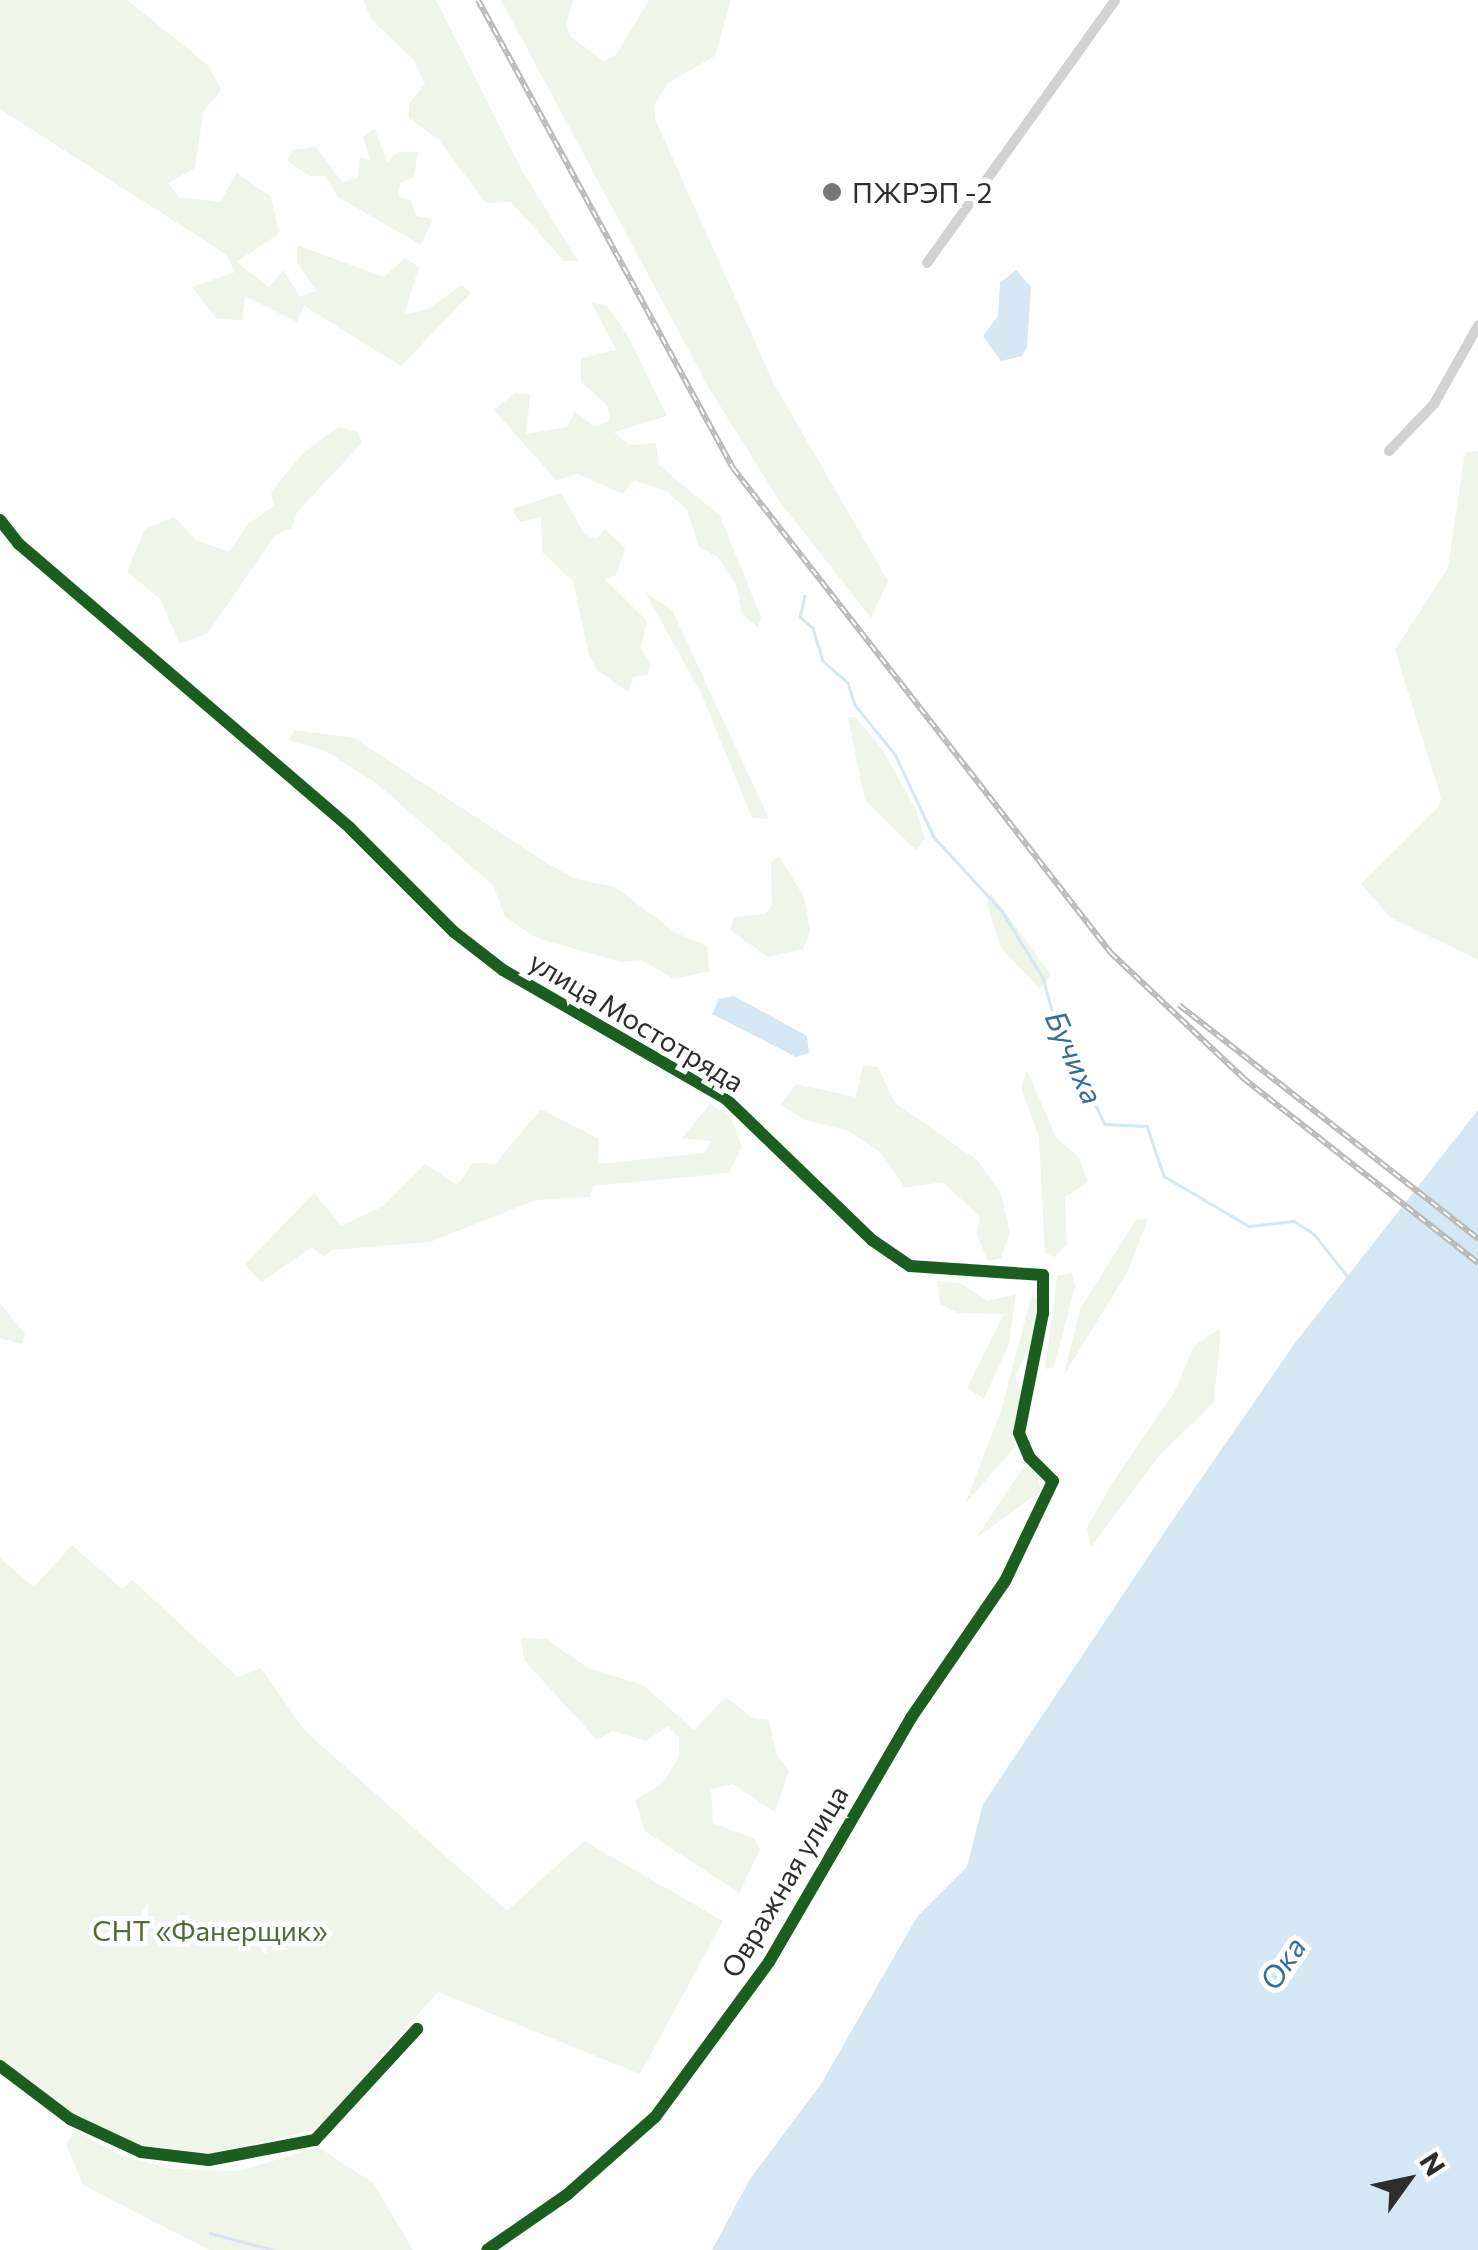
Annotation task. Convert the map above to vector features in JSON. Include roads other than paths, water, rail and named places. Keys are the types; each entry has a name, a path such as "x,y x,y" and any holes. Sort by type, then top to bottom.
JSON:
{"street":[{"path":"927,263 1114,0"},
{"path":"1389,451 1434,404 1478,326"},
{"name":"улица Мостотряда","path":"0,520 161,668 321,802 478,951 725,1098 872,1240 910,1266 1042,1275 1043,1313 1020,1433 1029,1457 1053,1481"},
{"name":"Овражная улица","path":"487,2250 568,2194 655,2117 769,1962 911,1718 1005,1581 1053,1481"},
{"path":"0,2066 70,2119 141,2152 209,2160 316,2140 418,2029"}],"water":[{"path":"1016,270 1031,287 1027,347 1022,356 1001,361 983,336 998,316 1000,283"},
{"path":"734,996 807,1036 809,1053 796,1057 712,1014 719,999"},
{"name":"Ока","path":"1478,1110 1478,2250 712,2250 750,2179 821,2084 917,1917 967,1867 983,1804 1172,1521 1295,1343"}],"waterway":[{"name":"Бучиха","path":"805,596 800,617 813,628 823,661 848,683 855,705 895,754 934,837 1002,911 1043,978 1056,1024 1105,1124 1147,1126 1164,1176 1249,1226 1294,1221 1314,1234 1353,1283"},
{"path":"210,2233 274,2250"}],"railway":[{"path":"478,0 733,468 1111,953 1243,1078 1478,1263"},
{"path":"1179,1005 1478,1239"}],"place":[{"name":"ПЖРЭП -2","path":"832,192"}],"park label":[{"name":"СНТ «Фанерщик»","path":"210,1930"}]}
